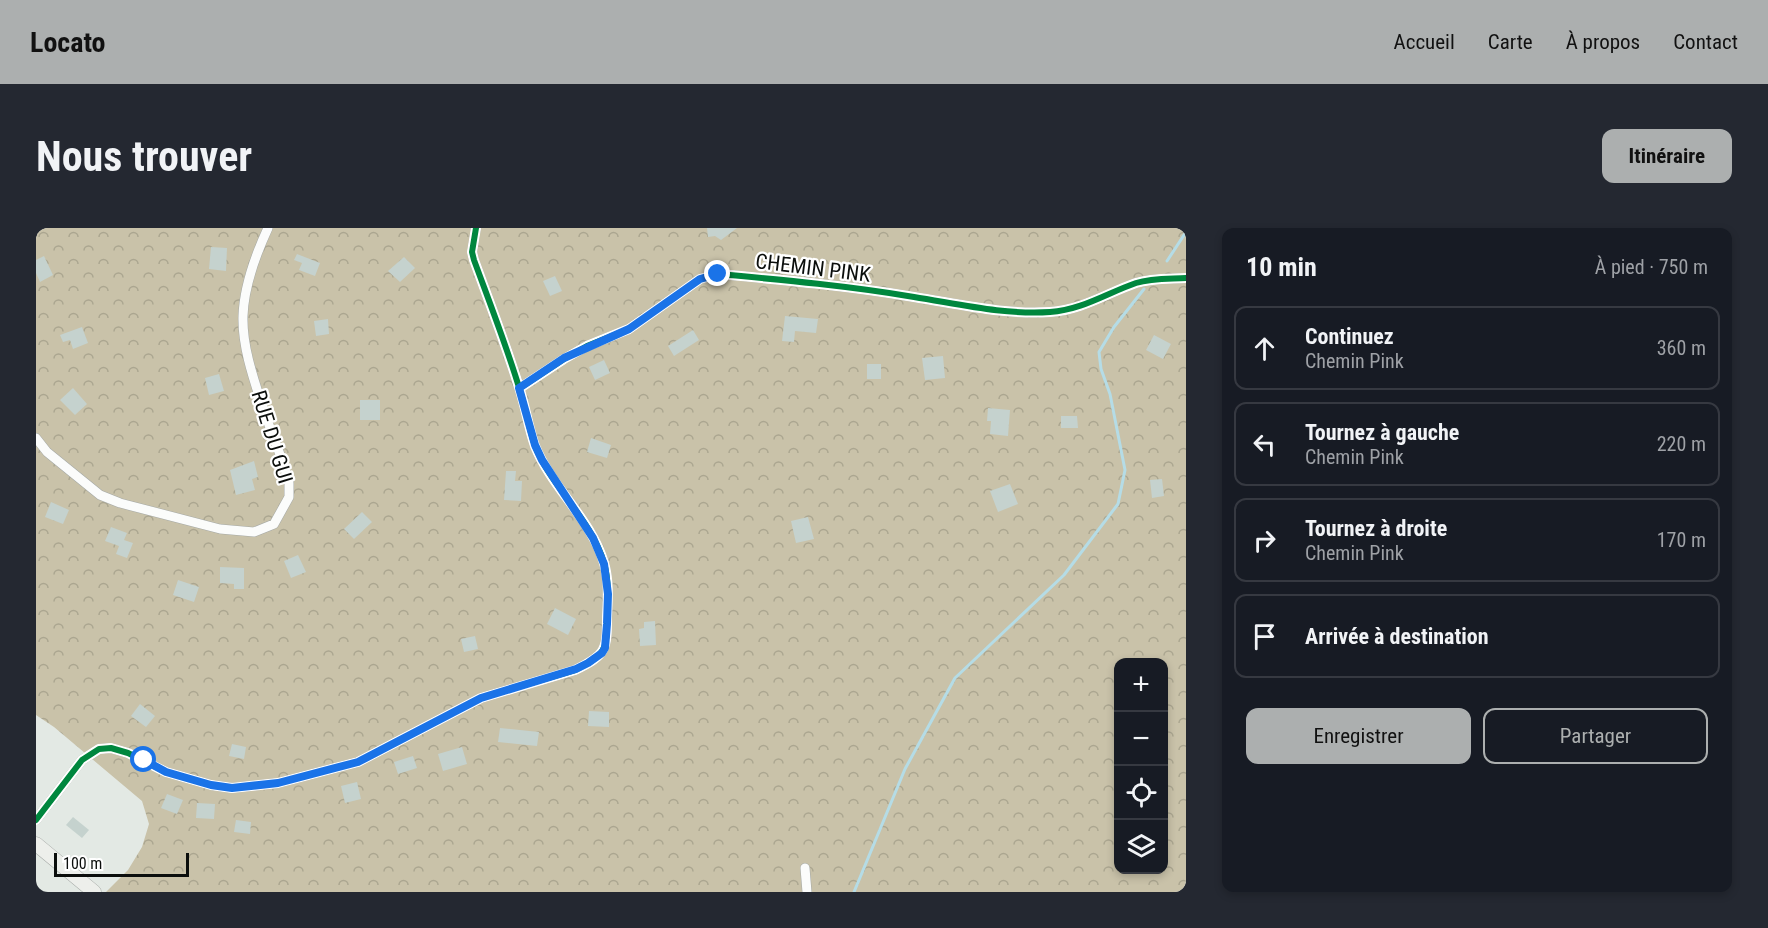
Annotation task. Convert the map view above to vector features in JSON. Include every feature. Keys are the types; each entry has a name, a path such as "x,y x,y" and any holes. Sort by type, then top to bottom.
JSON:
{"main road":[{"path":"36,844 94,892"}],"street":[{"name":"RUE DU GUI","path":"36,438 47,453 89,487 100,495 120,503 220,529 254,532 274,524 290,497 288,483 253,375 245,340 243,315 256,256 268,228"},
{"path":"36,820 82,760 99,749 111,748 128,753 166,772 211,785 232,788 278,783 358,762 481,698 576,669 602,653 605,648 608,594 604,564 593,538 539,453 474,260 472,252 476,228"},
{"name":"CHEMIN PINK","path":"519,388 564,358 629,329 700,279 718,274 913,296 983,309 1030,312 1050,312 1085,305 1137,283 1155,279 1186,278"},
{"path":"805,868 807,892"}],"green space":[{"path":"36,228 1186,228 1186,892 106,892 128,870 142,847 149,824 142,801 54,727 36,715"}],"building":[{"path":"707,228 737,228 721,240 715,236 708,237"},
{"path":"211,247 227,248 226,271 209,269"},
{"path":"297,254 320,263 315,276 299,270 302,263 294,260"},
{"path":"44,256 53,275 40,282 36,273 36,260"},
{"path":"404,257 415,268 400,282 388,271"},
{"path":"555,276 562,291 550,296 543,281"},
{"path":"785,316 818,319 816,333 795,331 794,342 782,341"},
{"path":"328,319 329,334 316,336 314,321"},
{"path":"82,327 88,343 73,349 70,340 63,342 60,335"},
{"path":"693,330 699,340 674,356 668,346"},
{"path":"1154,335 1171,344 1163,359 1146,350"},
{"path":"943,356 945,378 925,380 922,358"},
{"path":"604,360 610,373 595,380 589,367"},
{"path":"867,364 881,364 881,379 867,379"},
{"path":"219,374 224,391 209,395 205,378"},
{"path":"73,388 87,404 75,415 60,400"},
{"path":"360,400 380,400 380,420 360,420"},
{"path":"988,408 1010,410 1008,436 990,434 991,421 987,421"},
{"path":"1061,416 1077,416 1078,428 1061,428"},
{"path":"591,438 611,445 607,458 587,452"},
{"path":"254,461 258,477 252,479 255,490 236,495 230,470"},
{"path":"506,471 516,471 515,481 522,481 521,501 504,500"},
{"path":"1162,479 1164,496 1152,498 1150,480"},
{"path":"1010,484 1018,504 998,512 990,491"},
{"path":"51,502 69,510 63,524 45,517"},
{"path":"362,512 372,522 354,539 344,529"},
{"path":"808,517 814,539 796,543 791,521"},
{"path":"111,527 127,533 124,540 133,543 127,558 116,554 119,546 105,541"},
{"path":"298,555 306,572 291,578 284,561"},
{"path":"220,567 244,568 244,589 234,589 234,584 220,583"},
{"path":"178,580 199,587 194,602 173,595"},
{"path":"555,608 576,619 568,635 547,624"},
{"path":"655,621 656,645 640,646 639,629 644,628 644,622"},
{"path":"475,636 478,649 464,652 461,639"},
{"path":"140,704 155,716 146,727 131,716"},
{"path":"589,711 609,712 609,727 588,726"},
{"path":"500,728 539,732 537,746 498,742"},
{"path":"232,744 246,747 244,759 229,756"},
{"path":"462,747 467,764 443,771 438,754"},
{"path":"413,756 417,768 398,774 394,762"},
{"path":"357,782 361,799 345,803 341,786"},
{"path":"167,794 183,800 177,814 161,808"},
{"path":"197,803 215,804 214,819 196,818"},
{"path":"73,817 89,830 82,838 66,825"},
{"path":"236,820 251,822 250,834 234,832"}],"waterway":[{"path":"1167,261 1186,232"},
{"path":"854,892 905,769 955,678 1064,575 1118,504 1125,470 1099,352 1114,327 1144,289"}],"cycle path":[{"path":"36,820 82,760 99,749 111,748 128,753 166,772 211,785 232,788 278,783 358,762 481,698 575,670 593,660 603,650 608,596 604,563 590,532 551,476 535,446 513,368 474,260 472,252 476,228"},
{"path":"520,388 587,346 629,329 700,279 718,274 841,286 982,308 1033,313 1073,308 1142,281 1186,278"}],"route":[{"path":"144,760 166,772 211,785 232,788 278,783 358,762 469,703 576,669 598,657 605,648 607,636 608,594 604,564 593,538 542,460 535,445 519,388 564,358 629,329 700,279 718,274"}]}
